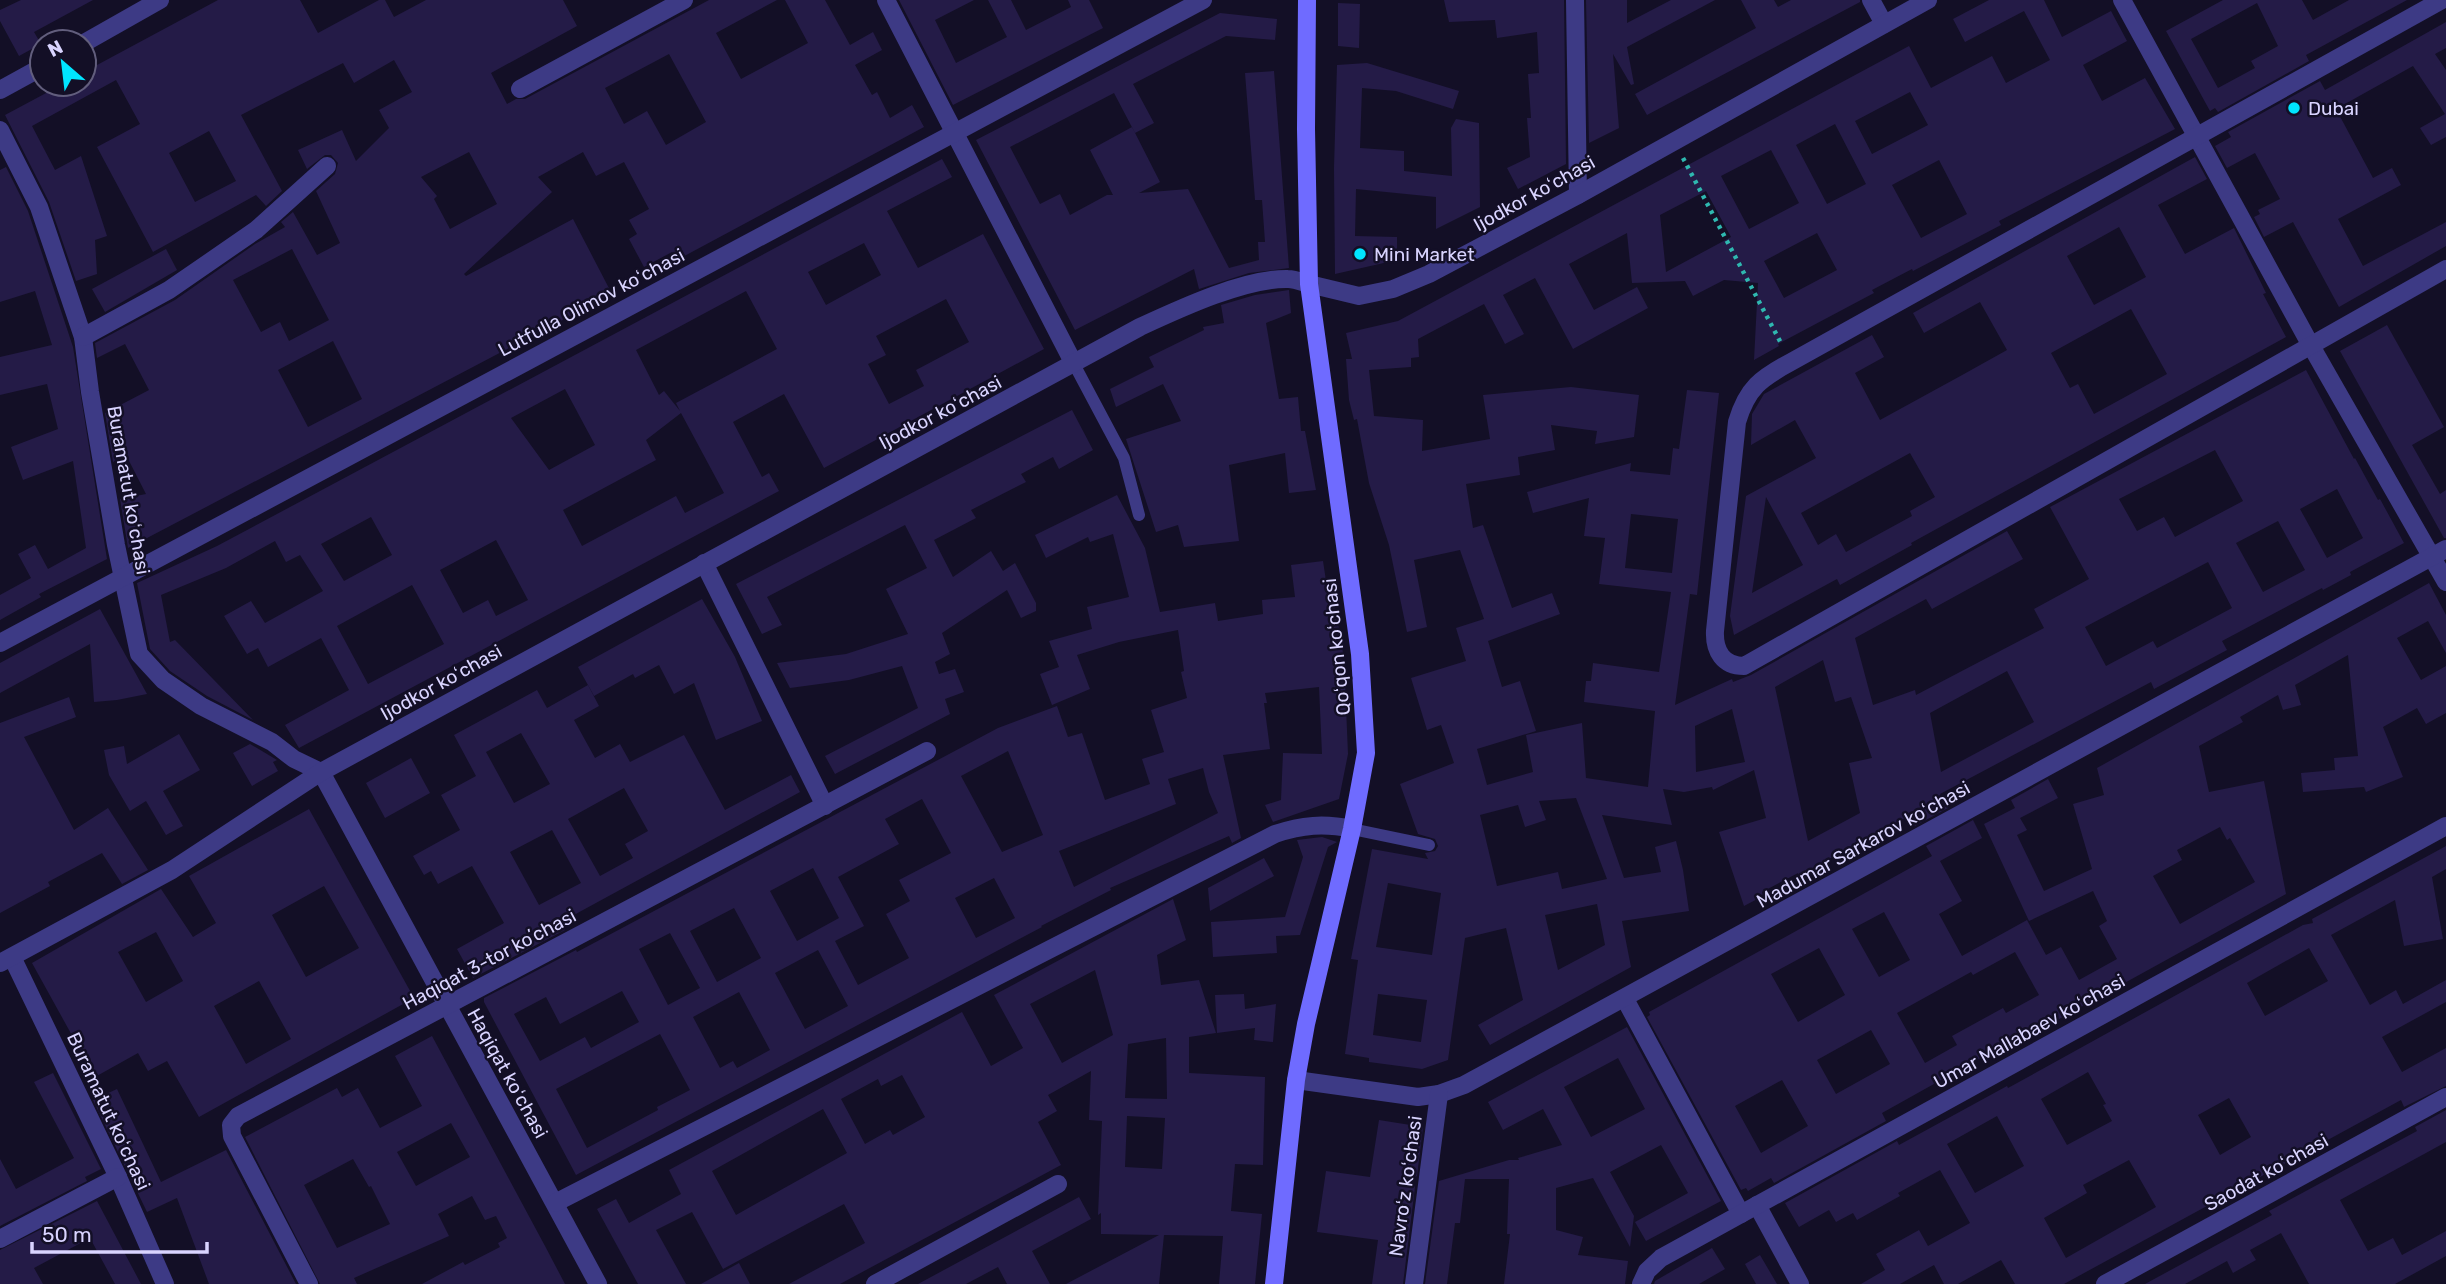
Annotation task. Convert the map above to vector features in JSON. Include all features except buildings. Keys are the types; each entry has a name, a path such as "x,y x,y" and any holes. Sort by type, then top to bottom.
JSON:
{"main road":[{"name":"Qoʻqon koʻchasi","path":"1274,1284 1296,1080 1312,998 1352,829 1366,752 1360,654 1309,284 1307,0"}],"street":[{"path":"98,35 160,0"},
{"path":"520,89 684,0"},
{"path":"886,0 1074,364"},
{"name":"Lutfulla Olimov koʻchasi","path":"0,643 1203,0"},
{"path":"1575,0 1578,195"},
{"path":"1871,0 1884,24"},
{"name":"Ijodkor koʻchasi","path":"6,960 172,870 321,772 1140,327 1199,301 1267,281 1290,279 1359,296 1393,289 1429,274 1578,195 1928,0"},
{"path":"2122,0 2310,344 2439,553 2446,582"},
{"path":"2442,0 1767,375 1743,402 1737,422 1714,643 1718,653 1727,663 1744,666 2446,269"},
{"path":"0,90 28,74"},
{"name":"Buramatut koʻchasi","path":"0,130 39,207 83,337 107,494 139,654 163,680 201,706 321,772"},
{"path":"83,337 169,290 256,230 327,166"},
{"name":"Madumar Sarkarov koʻchasi","path":"1296,1080 1418,1097 1439,1094 1464,1085 2439,553"},
{"path":"704,563 825,806"},
{"name":"Haqiqat 3-tor koʼchasi","path":"309,1284 232,1136 231,1125 238,1116 927,751"},
{"name":"Haqiqat koʻchasi","path":"321,772 598,1284"},
{"path":"555,1203 1275,834 1297,827 1329,824 1352,829"},
{"name":"Umar Mallabaev koʻchasi","path":"1641,1284 1647,1271 1661,1258 2446,826"},
{"name":"Buramatut koʻchasi","path":"6,960 118,1177 165,1284"},
{"path":"1625,999 1741,1214"},
{"name":"Navroʻz koʻchasi","path":"1414,1284 1439,1094"},
{"name":"Saodat koʻchasi","path":"2105,1284 2446,1097"},
{"path":"0,1239 118,1177"},
{"path":"875,1284 1058,1184"},
{"path":"1757,1205 1800,1284"}],"lane":[{"path":"1074,364 1124,458 1139,515"},
{"path":"1352,829 1429,845"}],"path":[{"path":"1673,140 1791,362"}],"place":[{"name":"Dubai","path":"2294,108"},
{"name":"Mini Market","path":"1360,254"}]}
